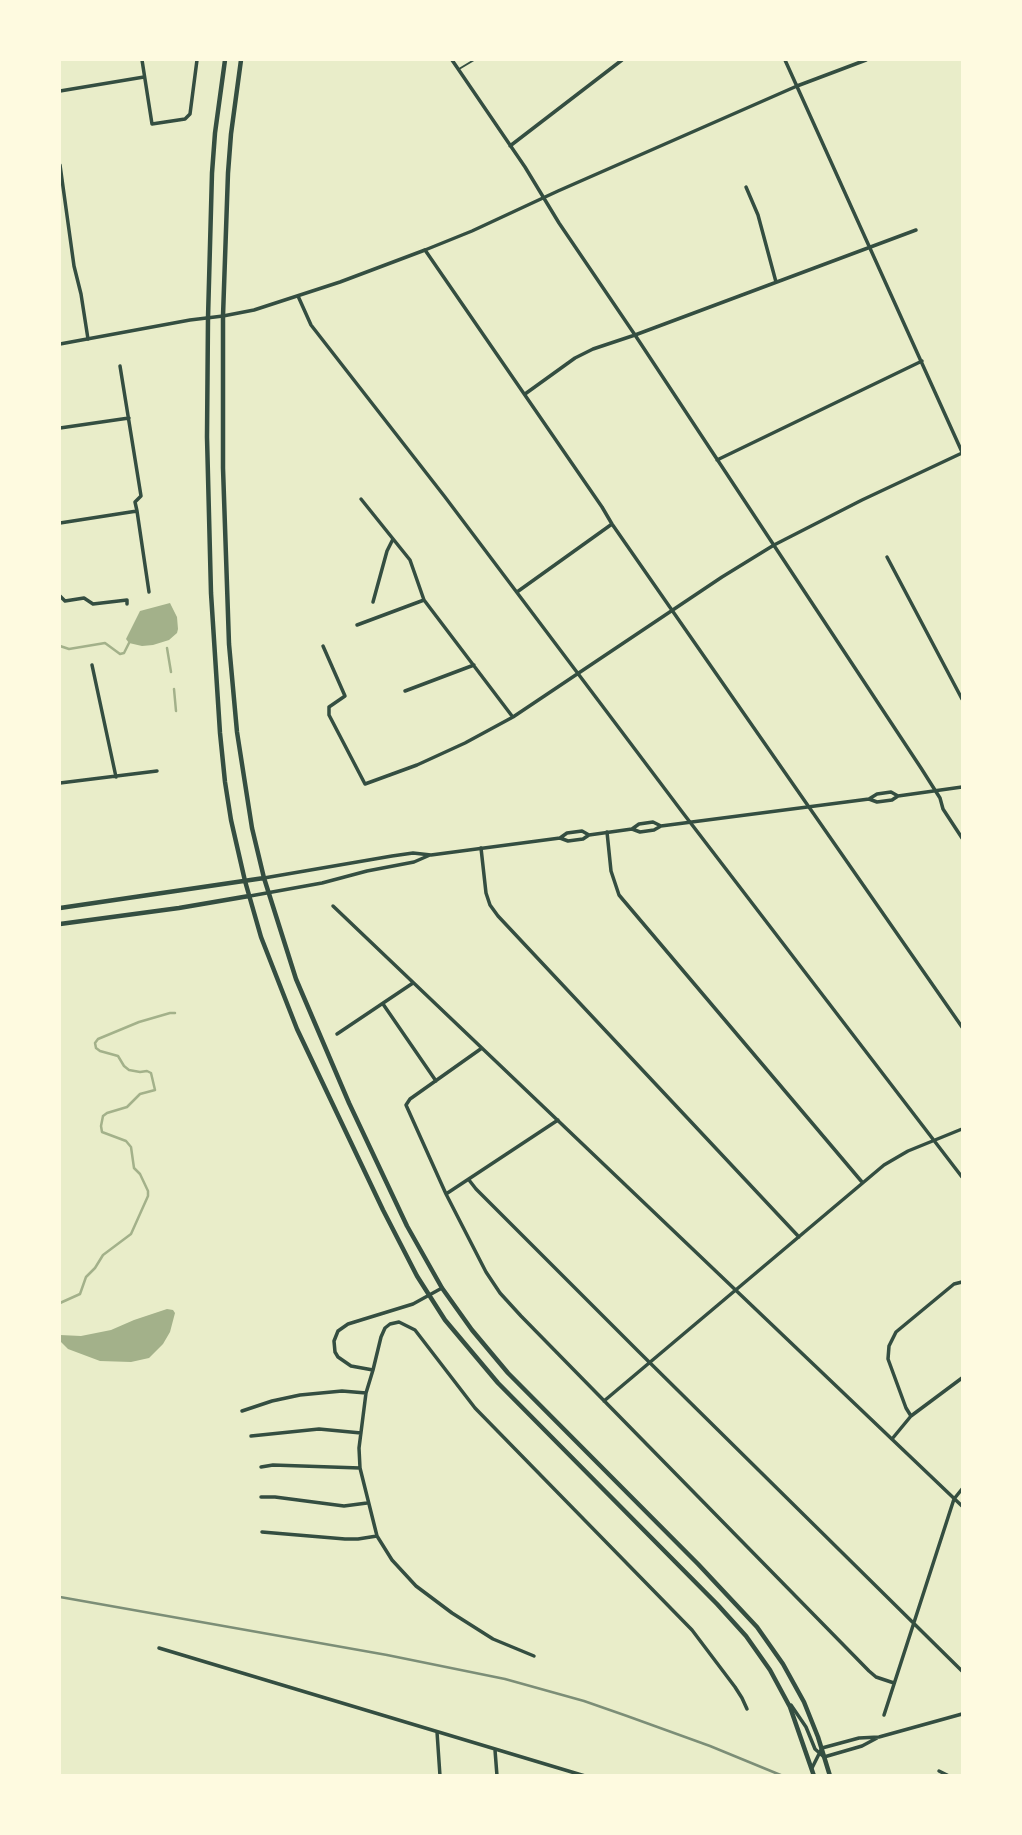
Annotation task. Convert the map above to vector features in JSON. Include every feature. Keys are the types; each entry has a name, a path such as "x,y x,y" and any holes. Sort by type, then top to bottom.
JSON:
{"main road":[{"path":"225,60 213,160 208,317 208,482 213,645 231,820 261,937 302,1038 405,1255 429,1296 459,1339 498,1383 732,1620 758,1653 780,1689 798,1726 814,1776"},
{"path":"241,60 228,173 223,316 223,468 229,644 237,732 252,828 268,893 296,978 325,1049 397,1205 442,1288 508,1373 708,1574 757,1627 794,1683 812,1721 830,1776"},
{"path":"60,908 264,878"},
{"path":"60,924 249,896"}],"street":[{"path":"142,60 152,124 185,119 190,114 197,60"},
{"path":"452,60 940,798 943,809 962,838"},
{"path":"510,145 622,60"},
{"path":"323,646 345,696 329,707 328,715 365,784 417,765 513,717 774,545 962,453 785,60"},
{"path":"848,60 850,65"},
{"path":"60,344 254,310 299,296 425,250 797,86 866,60"},
{"path":"60,91 144,77"},
{"path":"60,165 88,339"},
{"path":"747,187 758,215 776,282"},
{"path":"524,394 584,353 916,230"},
{"path":"425,250 962,1027"},
{"path":"299,296 311,325 962,1177"},
{"path":"717,460 922,361"},
{"path":"120,366 141,496 135,502 149,592"},
{"path":"60,428 129,418"},
{"path":"360,499 410,560 424,600 513,717"},
{"path":"60,523 137,511"},
{"path":"517,592 612,524"},
{"path":"373,602 387,551 393,540"},
{"path":"887,557 962,699"},
{"path":"60,596 65,601 84,598 93,604 127,600 127,604"},
{"path":"357,625 424,600"},
{"path":"405,691 474,664"},
{"path":"92,666 116,777"},
{"path":"60,783 157,771"},
{"path":"869,799 877,802 892,800 898,796 962,787"},
{"path":"560,838 568,841 632,829 640,832 661,826 869,799 877,794 891,793 898,796"},
{"path":"632,829 639,824 653,822 661,826"},
{"path":"249,896 322,883 414,862 432,855 560,838 568,833 582,831 589,835"},
{"path":"607,832 611,871 619,895 862,1182"},
{"path":"481,848 486,893 498,916 799,1237"},
{"path":"264,878 413,853 432,855"},
{"path":"333,906 962,1506"},
{"path":"337,1034 413,983"},
{"path":"383,1003 436,1081"},
{"path":"482,1048 410,1099 406,1105 446,1194 486,1272 500,1293 521,1316 869,1671 876,1677 894,1683"},
{"path":"446,1194 558,1120"},
{"path":"604,1401 884,1164 962,1129"},
{"path":"468,1180 962,1671"},
{"path":"911,1416 888,1359 888,1346 896,1332 954,1284 962,1282"},
{"path":"373,1370 351,1366 338,1357 334,1341 338,1331 348,1324 413,1304 442,1288"},
{"path":"534,1656 493,1639 416,1586 392,1560 377,1536 360,1468 359,1448 366,1393 380,1337 390,1324 399,1322 415,1330 475,1408 692,1630 735,1687 747,1709"},
{"path":"892,1439 911,1416 962,1378"},
{"path":"242,1411 300,1395 342,1391 366,1393"},
{"path":"251,1436 319,1429 361,1433"},
{"path":"261,1467 273,1465 360,1468"},
{"path":"884,1715 954,1499 962,1489"},
{"path":"261,1497 344,1506 368,1503"},
{"path":"262,1532 345,1539 377,1536"},
{"path":"159,1648 585,1776"},
{"path":"780,1689 806,1727 811,1744 820,1750"},
{"path":"812,1768 820,1750 962,1714"},
{"path":"437,1732 440,1776"},
{"path":"824,1756 862,1746 878,1737"},
{"path":"495,1749 497,1776"},
{"path":"939,1771 949,1776"}],"lane":[{"path":"458,70 474,60"}],"shaded area":[{"path":"170,603 177,617 177,633 169,640 153,645 129,643 126,639 140,611"},
{"path":"167,1309 175,1313 170,1332 149,1358 131,1362 100,1361 68,1349 60,1341 60,1335 81,1336 111,1330"}],"waterway":[{"path":"60,646 69,649 105,643 120,654 124,653 129,643"},
{"path":"167,648 171,672"},
{"path":"174,689 176,711"},
{"path":"60,1303 80,1294 86,1277 103,1255 131,1234 148,1196 140,1174 134,1168 131,1147 126,1141 102,1132 101,1126 103,1116 107,1113 127,1107 140,1094 155,1090 151,1073 129,1070 118,1056 100,1051 95,1043 98,1039 139,1022 175,1013"}],"railway":[{"path":"60,1597 387,1655 505,1679 627,1716 783,1776"}]}
